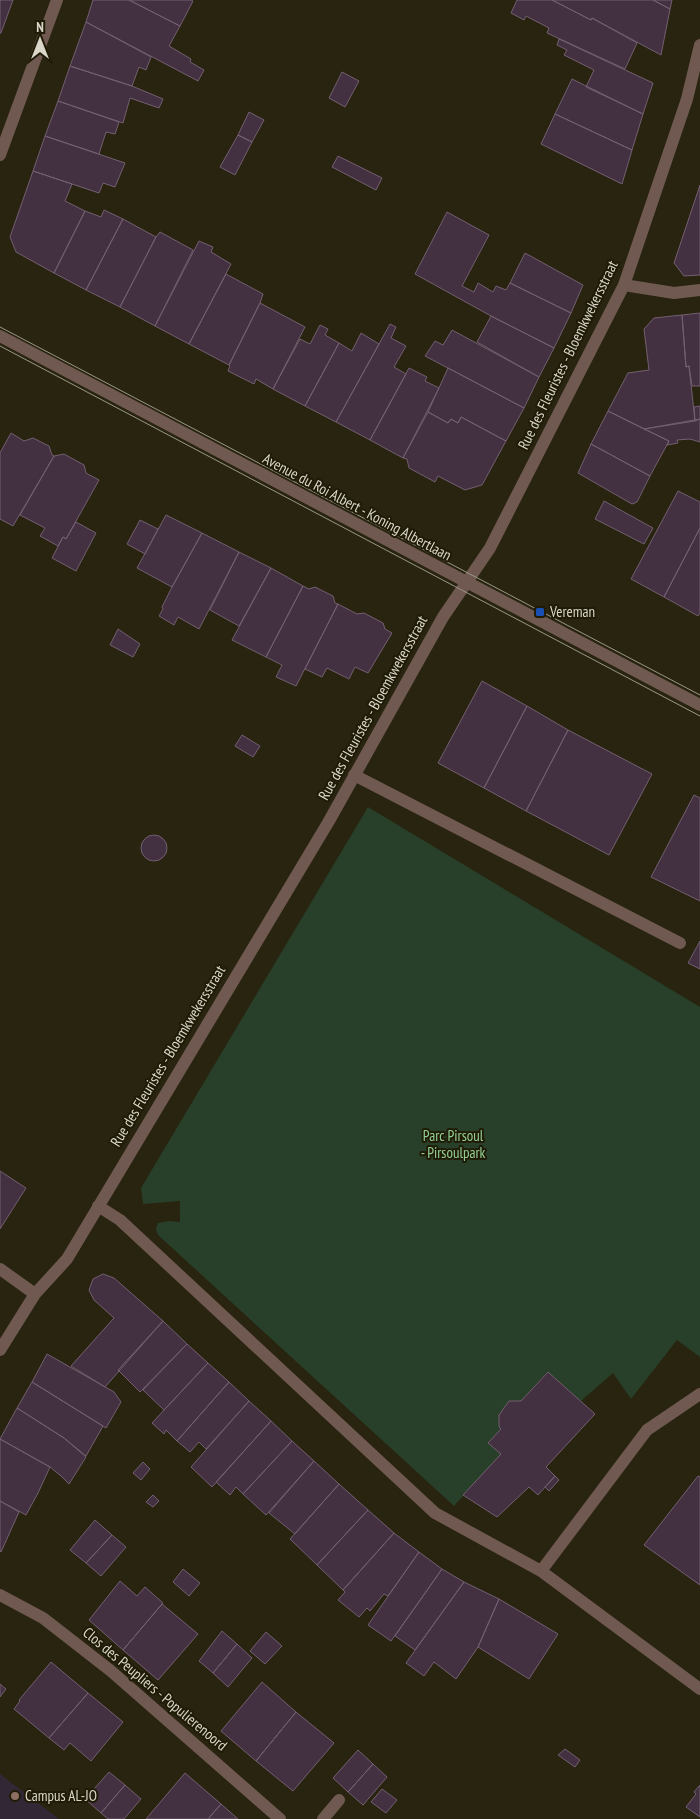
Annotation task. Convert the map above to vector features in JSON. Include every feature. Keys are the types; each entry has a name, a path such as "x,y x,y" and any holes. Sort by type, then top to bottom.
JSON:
{"street":[{"path":"0,155 57,0"},
{"name":"Rue des Fleuristes - Bloemkwekersstraat","path":"0,1350 35,1294 67,1258 328,821 437,628 490,548 624,285 687,99 700,45"},
{"path":"624,285 674,293 700,290"},
{"name":"Avenue du Roi Albert - Koning Albertlaan","path":"0,336 700,705"},
{"path":"354,775 680,943"},
{"path":"98,1206 120,1220 436,1513 541,1571 700,1689"},
{"path":"0,1269 35,1294"},
{"path":"541,1571 647,1430 700,1394"},
{"name":"Clos des Peupliers - Populierenoord","path":"0,1595 43,1618 111,1671 280,1819"},
{"path":"323,1819 339,1800"}],"shaded area":[{"name":"Campus AL-JO","path":"0,1774 59,1819 0,1819"}],"green space":[{"name":"Parc Pirsoul - Pirsoulpark","path":"368,807 700,1007 700,1357 677,1340 631,1399 613,1373 581,1401 547,1372 521,1401 509,1401 499,1415 499,1427 501,1429 489,1443 501,1454 454,1506 158,1235 156,1229 158,1223 180,1222 180,1201 143,1204 141,1188"}],"building":[{"path":"0,0 13,0 1,33 0,33"},
{"path":"93,0 129,0 180,26 169,46 191,59 190,62 204,70 198,81 86,22"},
{"path":"129,0 191,0 193,1 180,26"},
{"path":"517,0 552,0 591,20 592,18 637,43 625,69 547,33 549,28 526,16 524,20 511,13"},
{"path":"552,0 653,0 670,9 661,55 592,18 591,20"},
{"path":"653,0 672,0 670,9"},
{"path":"86,22 151,57 146,70 139,67 132,86 70,66"},
{"path":"559,39 653,83 643,114 586,87 594,70 564,55 567,50 557,45"},
{"path":"70,66 132,86 163,99 159,108 130,98 123,123 58,101"},
{"path":"342,72 359,81 345,107 329,98"},
{"path":"572,79 643,114 632,150 555,114"},
{"path":"58,101 119,122 115,134 106,132 99,154 45,136"},
{"path":"249,112 264,120 252,142 238,135"},
{"path":"555,114 632,150 622,184 541,144"},
{"path":"238,135 252,142 235,175 220,167"},
{"path":"45,136 125,163 115,187 103,183 99,193 33,171"},
{"path":"338,156 382,178 376,190 332,167"},
{"path":"33,171 72,184 65,201 85,211 54,273 16,252 10,237"},
{"path":"700,185 700,275 684,276 674,263"},
{"path":"104,210 123,219 86,290 54,273 85,211 101,217"},
{"path":"447,212 489,235 462,286 474,292 478,283 493,292 496,286 506,290 510,283 571,313 554,348 415,274"},
{"path":"123,219 156,237 120,307 86,290"},
{"path":"160,232 193,250 155,326 120,307"},
{"path":"199,241 213,247 211,252 231,264 189,344 155,326"},
{"path":"525,253 583,285 571,313 510,283"},
{"path":"226,274 263,294 229,365 189,344"},
{"path":"260,303 305,327 273,389 256,379 254,384 228,371 229,365"},
{"path":"700,313 700,386 692,386 689,366 686,367 682,315"},
{"path":"682,315 686,367 689,366 695,421 644,429 608,411 628,373 649,370 644,329 654,318"},
{"path":"491,316 554,348 539,377 477,342"},
{"path":"390,324 396,327 391,338 406,346 394,367 406,374 370,440 336,422"},
{"path":"320,325 328,329 325,335 339,343 305,406 273,389 300,339 310,344"},
{"path":"452,330 539,377 524,408 425,356 435,341 443,345"},
{"path":"361,333 379,344 336,422 305,406 339,343 352,351"},
{"path":"409,368 427,377 425,381 439,388 403,458 370,440"},
{"path":"448,368 524,408 506,441 461,417 458,423 451,419 448,423 428,412"},
{"path":"700,406 700,419 695,421 694,407"},
{"path":"608,411 669,441 650,476 591,444"},
{"path":"428,412 448,423 451,419 458,423 461,417 506,441 482,485 465,490 438,476 435,482 409,468 407,459 403,458"},
{"path":"700,419 700,442 690,439 677,440 678,443 667,445 669,441 644,429"},
{"path":"11,433 24,441 33,438 49,446 54,456 13,526 0,519 0,453"},
{"path":"591,444 650,476 637,502 632,504 578,473"},
{"path":"64,454 84,465 86,473 99,480 66,539 63,537 58,546 40,536 45,528 20,515 54,456"},
{"path":"678,491 700,502 700,528 664,597 631,579"},
{"path":"604,501 653,528 644,544 595,519"},
{"path":"166,515 202,533 172,587 137,568"},
{"path":"140,520 158,529 145,554 127,544"},
{"path":"76,522 96,533 76,571 52,558 63,537 66,539"},
{"path":"700,528 700,613 698,616 664,597"},
{"path":"202,533 239,552 199,629 178,617 174,625 159,616 172,587"},
{"path":"239,552 271,568 239,626 210,610"},
{"path":"271,568 303,586 266,657 232,640"},
{"path":"303,586 309,589 315,587 333,596 335,603 338,604 296,686 276,677 282,665 266,657"},
{"path":"338,604 357,614 364,613 383,623 385,629 392,633 368,673 355,667 349,679 327,668 322,677 305,669"},
{"path":"118,629 140,644 133,657 110,645"},
{"path":"482,681 527,706 484,788 438,763"},
{"path":"527,706 568,730 526,811 484,788"},
{"path":"568,730 652,774 609,855 526,811"},
{"path":"242,735 260,746 253,757 235,746"},
{"path":"694,795 700,798 700,901 651,877"},
{"path":"154,835 163,839 167,848 163,857 154,861 145,857 141,848 145,839"},
{"path":"700,941 700,969 688,963"},
{"path":"0,1171 26,1188 0,1229"},
{"path":"103,1274 114,1278 163,1321 105,1387 71,1366 114,1318 94,1300 89,1290 93,1279"},
{"path":"163,1321 187,1344 140,1392 118,1370"},
{"path":"187,1344 208,1363 164,1410 143,1390"},
{"path":"47,1354 114,1392 121,1402 106,1428 32,1382"},
{"path":"208,1363 229,1382 177,1441 166,1430 164,1434 152,1423"},
{"path":"548,1372 595,1414 546,1467 555,1476 538,1495 529,1487 497,1517 463,1495 501,1454 488,1443 501,1429 499,1427 499,1415 509,1401 521,1401"},
{"path":"32,1382 103,1426 86,1456 64,1438 17,1408"},
{"path":"229,1382 249,1401 206,1449 199,1442 190,1452 177,1441"},
{"path":"249,1401 271,1421 212,1487 191,1467"},
{"path":"17,1408 64,1438 86,1457 69,1484 50,1467 0,1439"},
{"path":"271,1421 292,1441 243,1494 236,1487 230,1495 216,1482"},
{"path":"0,1439 50,1467 26,1515 0,1501"},
{"path":"292,1441 314,1461 266,1515 243,1494"},
{"path":"314,1461 339,1484 295,1534 269,1513"},
{"path":"143,1462 150,1469 141,1480 133,1473"},
{"path":"555,1476 559,1480 549,1491 545,1487"},
{"path":"698,1476 700,1477 700,1585 644,1545"},
{"path":"339,1484 368,1510 317,1565 290,1539"},
{"path":"153,1495 159,1501 153,1507 146,1502"},
{"path":"0,1501 19,1512 1,1552 0,1551"},
{"path":"368,1510 394,1533 343,1590 317,1565"},
{"path":"95,1520 112,1535 86,1563 70,1550"},
{"path":"394,1533 419,1552 388,1596 384,1594 370,1611 367,1608 359,1617 338,1600 345,1592 343,1590"},
{"path":"112,1535 126,1547 101,1576 86,1563"},
{"path":"419,1552 442,1569 391,1641 368,1625"},
{"path":"183,1569 200,1583 189,1596 173,1582"},
{"path":"442,1569 464,1582 415,1650 395,1636"},
{"path":"120,1581 137,1596 145,1587 163,1603 123,1650 89,1620"},
{"path":"464,1582 499,1599 478,1647 456,1679 434,1662 424,1676 406,1663"},
{"path":"499,1599 558,1634 529,1679 478,1647"},
{"path":"162,1604 198,1634 158,1680 123,1650"},
{"path":"222,1631 237,1644 213,1673 199,1661"},
{"path":"266,1632 282,1646 265,1664 250,1651"},
{"path":"237,1644 252,1658 228,1687 213,1673"},
{"path":"51,1662 88,1693 49,1738 14,1709 19,1700"},
{"path":"262,1682 296,1712 256,1761 221,1731"},
{"path":"0,1684 6,1689 0,1697"},
{"path":"88,1693 123,1722 91,1761 70,1743 64,1750 49,1738"},
{"path":"296,1712 334,1743 293,1791 256,1761"},
{"path":"565,1749 580,1760 575,1767 558,1755"},
{"path":"358,1750 373,1764 348,1792 333,1778"},
{"path":"373,1764 387,1777 363,1805 348,1792"},
{"path":"109,1772 125,1785 101,1813 85,1799"},
{"path":"185,1773 221,1804 208,1819 146,1819"},
{"path":"125,1785 141,1799 124,1819 108,1819 101,1813"},
{"path":"700,1785 700,1817 686,1807"},
{"path":"382,1789 397,1800 386,1813 371,1802"},
{"path":"221,1804 238,1819 208,1819"}],"tram line":[{"path":"0,327 700,695"},
{"path":"0,346 700,716"}],"place":[{"name":"Vereman","path":"540,612"},
{"name":"Campus AL-JO","path":"15,1796"}]}
